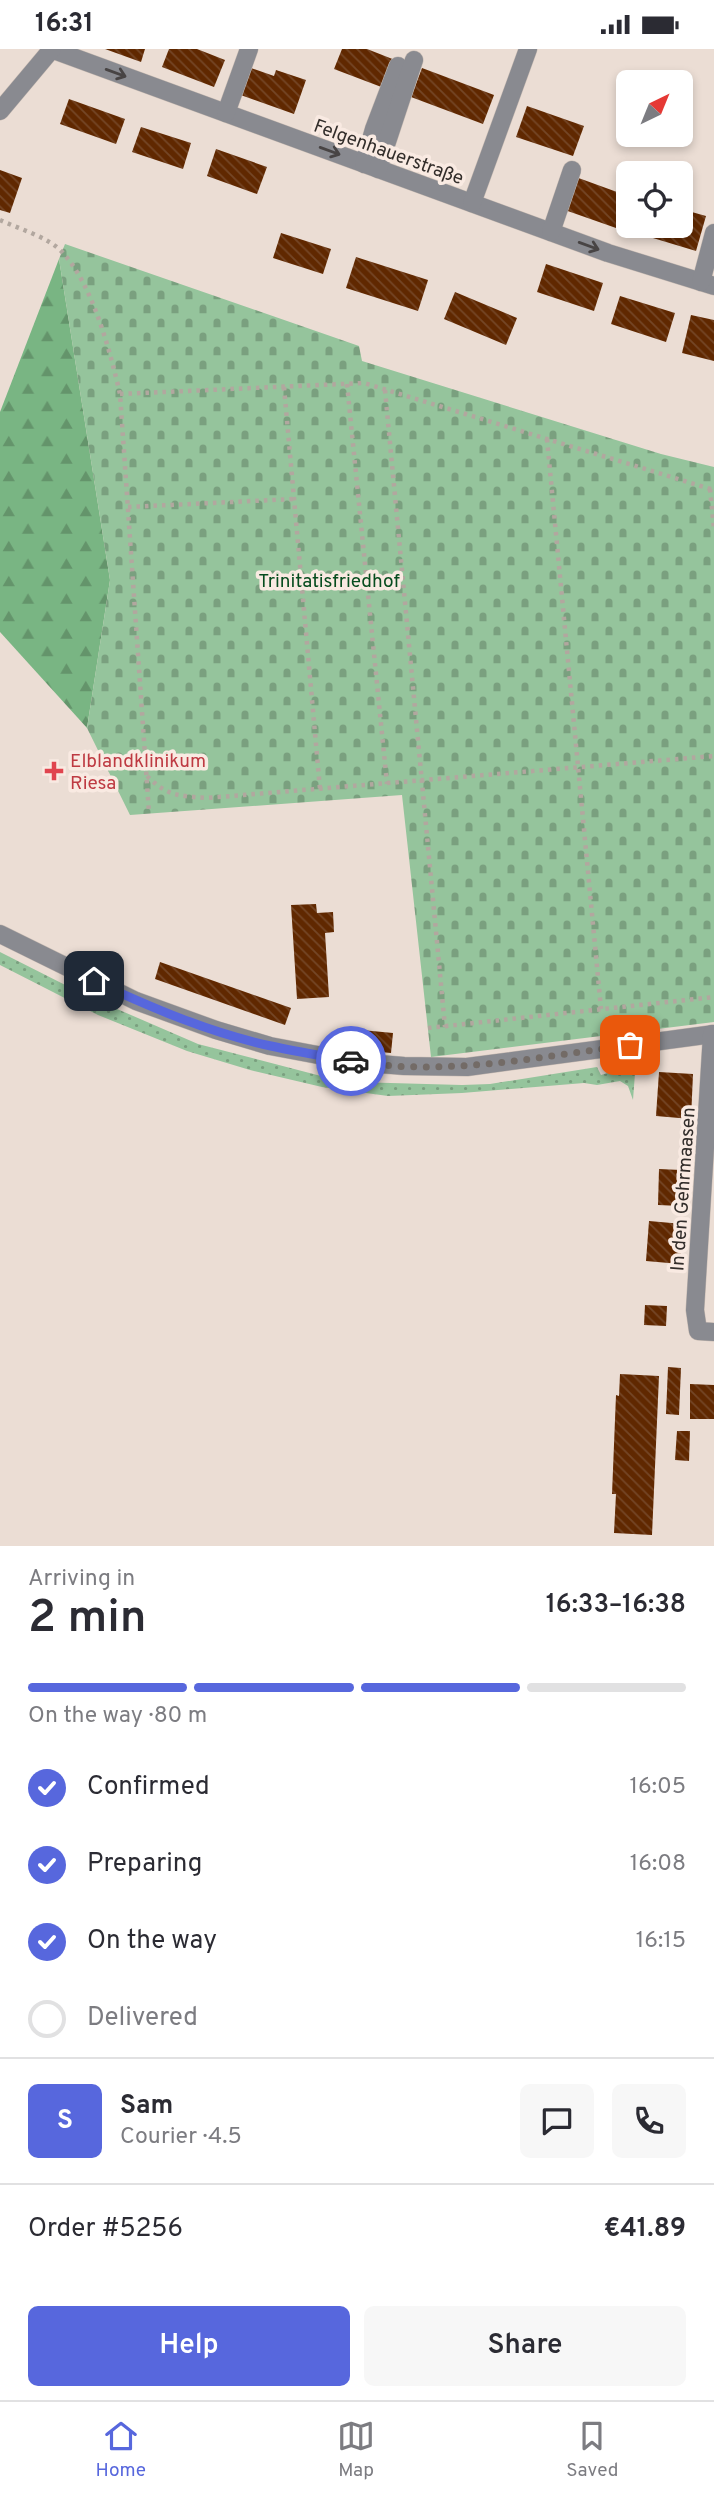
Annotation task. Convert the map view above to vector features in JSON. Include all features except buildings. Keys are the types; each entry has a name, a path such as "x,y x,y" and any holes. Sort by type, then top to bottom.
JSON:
{"street":[{"path":"0,111 52,49"},
{"name":"Felgenhauerstraße","path":"52,49 551,232 708,284"},
{"path":"226,113 249,49"},
{"path":"472,203 528,49"},
{"path":"371,167 374,129 406,63"},
{"path":"551,232 572,170"},
{"path":"708,284 714,233"},
{"path":"0,934 136,1001 216,1030 270,1046 355,1062 404,1066 467,1066 713,1034"},
{"name":"In den Gehrmaasen","path":"713,1034 695,1310 698,1331 714,1332"}],"path":[{"path":"0,220 62,251 83,283 109,348 120,394 149,813"},
{"path":"120,394 364,383 712,490 714,529"},
{"path":"346,384 387,784"},
{"path":"284,387 320,789"},
{"path":"386,390 445,1027"},
{"path":"547,439 601,1009"},
{"path":"128,507 294,499"},
{"path":"146,776 174,796 207,798 714,756"},
{"path":"428,1028 714,997"}],"green space":[{"name":"Trinitatisfriedhof","path":"65,244 359,346 362,361 661,454 714,467 714,1022 431,1057 402,795 130,815 87,728 110,580 59,259"},
{"path":"59,259 110,580 87,728 0,632 0,412"},
{"path":"0,952 87,996 198,1044 321,1076 355,1082 490,1084 597,1067 601,1075 628,1067 636,1060 633,1100 628,1086 620,1081 597,1085 584,1083 388,1096 322,1087 250,1070 187,1051 98,1015 0,965"}],"way so far":[{"path":"351,1061 404,1066 467,1066 630,1045"}],"place":[{"name":"Elblandklinikum Riesa","path":"54,771"}],"route":[{"path":"94,981 136,1001 216,1030 270,1046 351,1061"}]}
